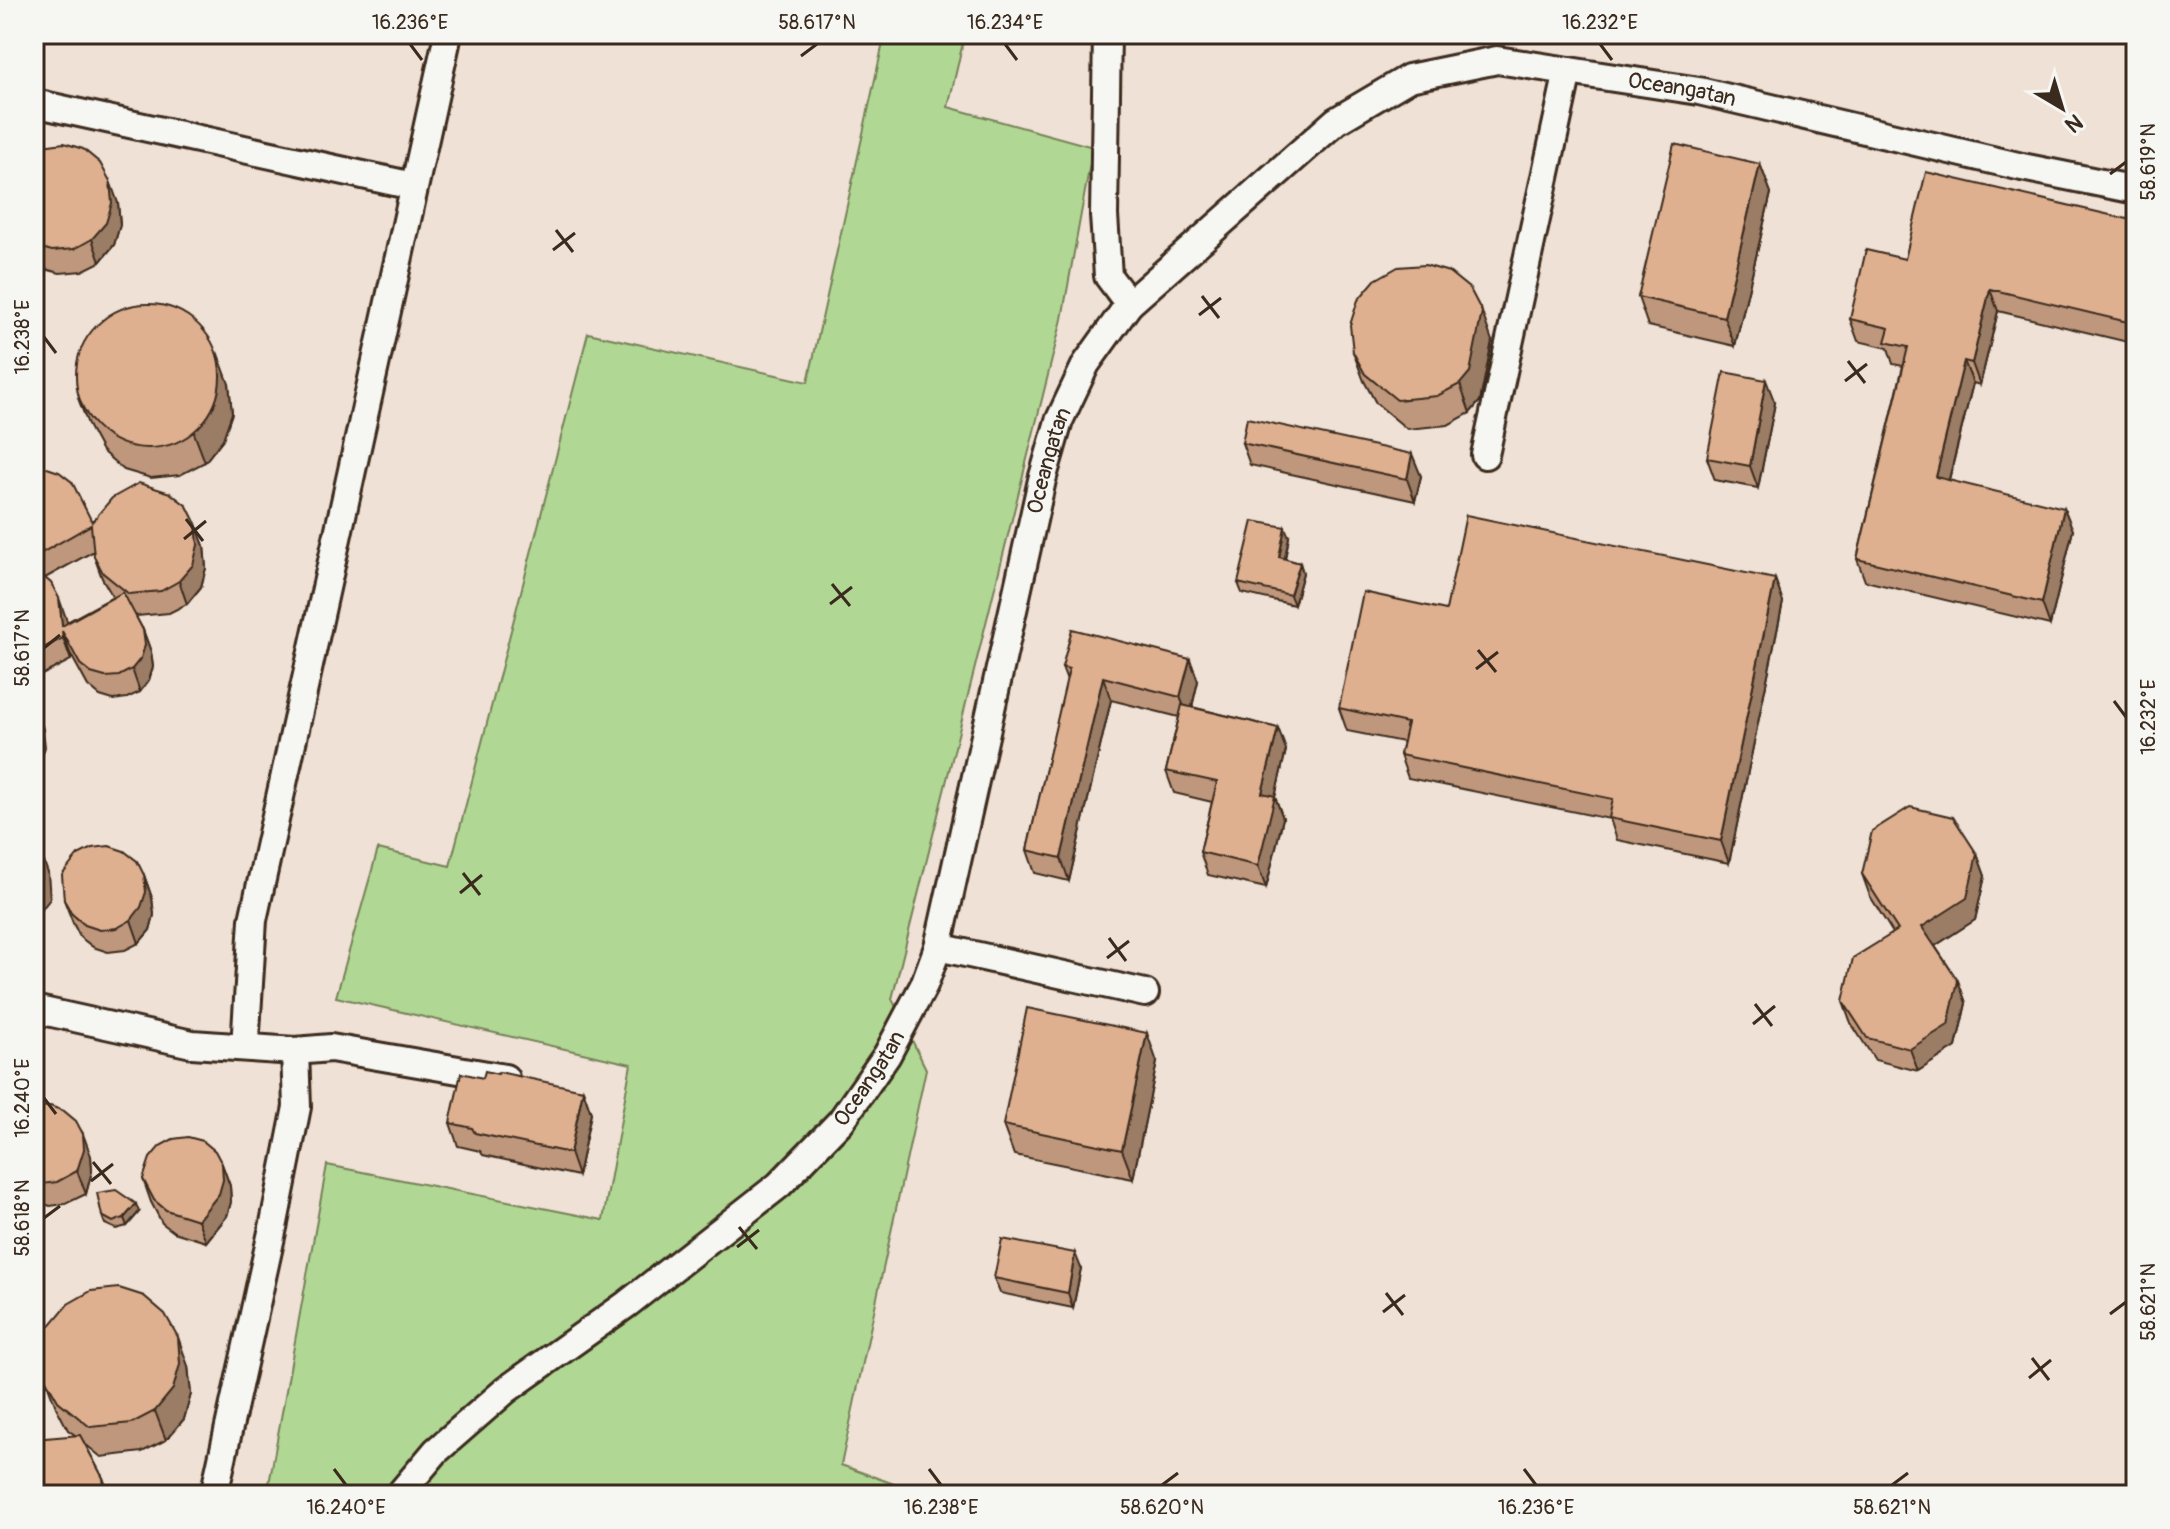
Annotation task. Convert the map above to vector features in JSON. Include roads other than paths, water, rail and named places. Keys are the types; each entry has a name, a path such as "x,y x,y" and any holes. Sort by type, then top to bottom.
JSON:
{"street":[{"path":"245,1047 253,920 448,34"},
{"path":"1107,34 1104,215 1108,276 1129,304"},
{"name":"Oceangatan","path":"399,1495 436,1451 506,1390 627,1304 779,1185 841,1121 887,1055 924,985 938,947 1039,495 1055,436 1086,364 1129,304 1336,121 1409,78 1497,60 1699,91 2022,167 2136,190"},
{"path":"1485,455 1568,71"},
{"path":"34,103 413,186"},
{"path":"938,947 1145,993"},
{"path":"34,1009 192,1044 295,1051 331,1048 505,1078"},
{"path":"214,1495 297,1107 295,1051"}]}
